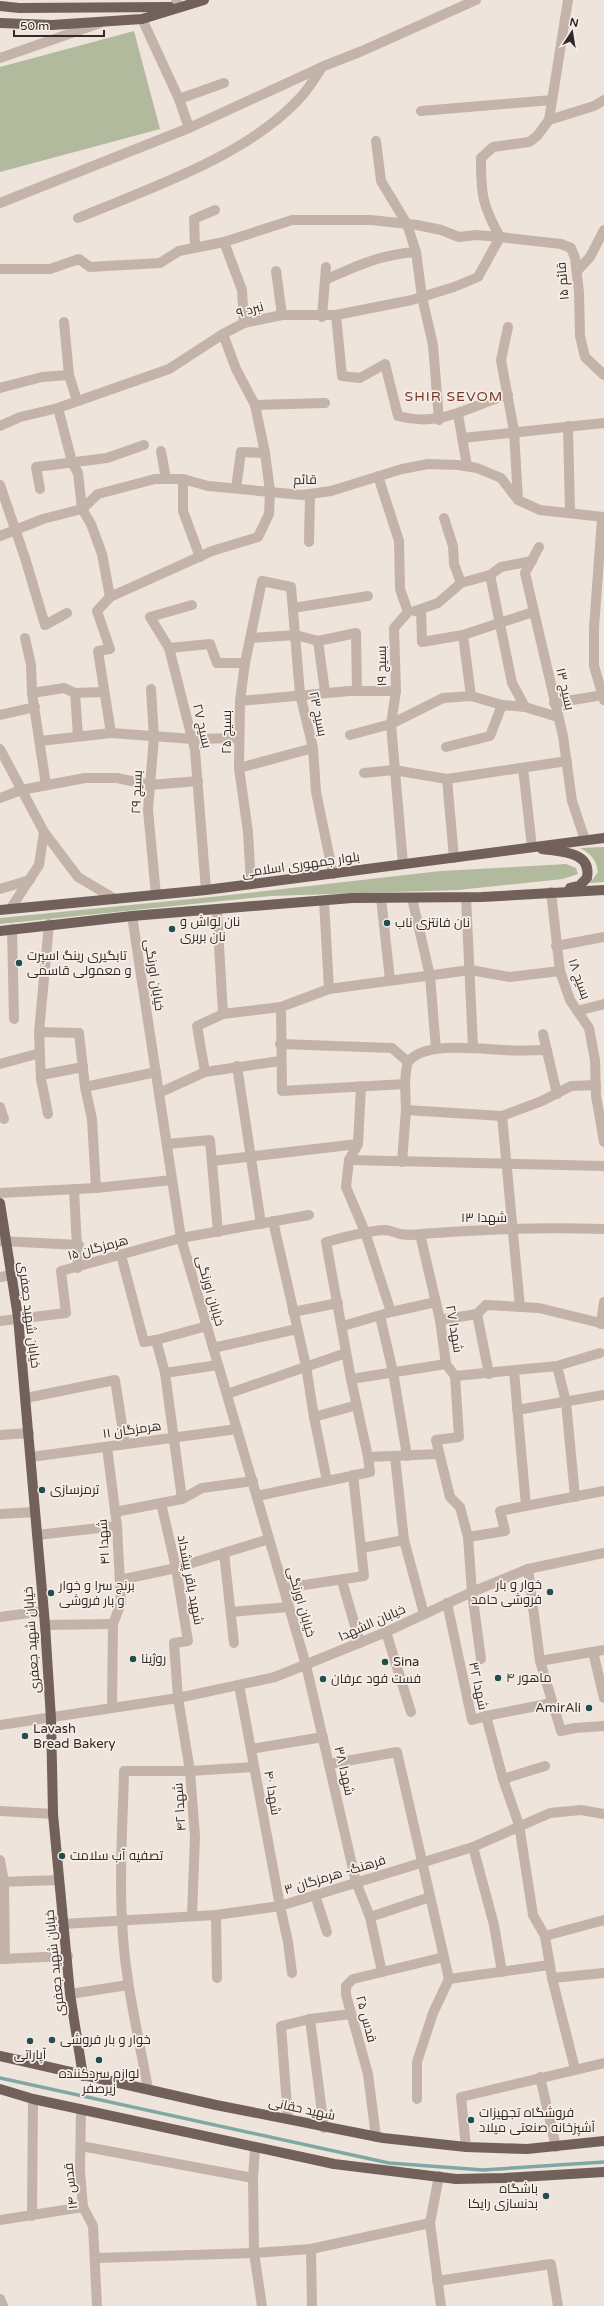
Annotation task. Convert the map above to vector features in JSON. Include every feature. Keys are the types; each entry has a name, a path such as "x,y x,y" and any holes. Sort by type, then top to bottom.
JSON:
{"main road":[{"path":"0,6 26,8 177,3 204,0"},
{"path":"0,23 52,25 142,19 177,3"},
{"name":"بلوار جمهوری اسلامی","path":"0,910 206,890 604,838"},
{"path":"532,847 578,855 587,865 587,878 579,886 550,892"},
{"path":"0,930 132,916 324,901 381,898 466,897 604,890"},
{"name":"خیابان شهید جعفری","path":"0,1203 3,1241 12,1275 18,1317 26,1398 45,1625 51,1719 53,1814 63,1924 68,1956 70,1994 83,2076"},
{"name":"شهید حقانی","path":"0,2056 83,2076 288,2119 324,2128 376,2137 466,2147 527,2149 604,2141"},
{"path":"0,2089 32,2099 334,2164 477,2179 599,2173 604,2180"}],"street":[{"path":"0,203 189,128 324,66 362,51 476,0"},
{"path":"500,238 489,218 481,194 481,158 493,147 529,142 537,136 549,120 568,0"},
{"path":"142,19 180,99 189,128"},
{"path":"0,58 105,22"},
{"path":"78,218 227,154 270,124 299,99 324,66"},
{"path":"180,99 224,83"},
{"path":"421,111 552,100"},
{"path":"549,120 594,106 604,100"},
{"path":"376,141 381,181 407,224 416,252 422,297 433,345 439,420"},
{"path":"195,247 194,219 216,210"},
{"path":"0,269 50,269 80,259 90,267 160,263 180,251 224,242 292,220 333,218 407,224 442,230 459,237 476,235 500,238"},
{"path":"577,271 590,257 604,230"},
{"name":"قائم ۱۵","path":"500,238 561,244 571,248 577,271 580,336 585,357 604,375"},
{"name":"نبرد ۹","path":"0,426 20,417 58,408 169,369 223,334 244,323 282,315 322,317 336,316 422,297 478,277 500,238"},
{"path":"224,242 242,290 244,323"},
{"path":"325,280 354,267 392,254 416,252"},
{"path":"322,317 326,267"},
{"path":"276,271 282,315"},
{"path":"336,316 342,376 360,378 385,364 398,416 414,421 439,420 458,414 489,400 508,395"},
{"path":"64,322 69,375 77,401"},
{"path":"508,327 501,360 514,431 518,500"},
{"path":"111,733 98,651 110,649 97,611 110,597 212,551 258,538 269,514 270,491 265,452 255,405 236,369 223,334"},
{"path":"0,388 42,377 69,375"},
{"path":"255,405 325,403"},
{"path":"58,408 72,462 78,472 82,509 90,524 102,554 110,597"},
{"path":"458,414 467,466"},
{"path":"462,438 514,431 604,423"},
{"path":"568,426 570,512"},
{"path":"40,489 36,467 107,458 144,445"},
{"path":"162,451 166,479"},
{"path":"236,488 241,452 265,452"},
{"name":"قائم","path":"0,536 43,519 82,509 98,494 155,479 182,480 208,486 310,494 331,491 378,476 428,464 467,466 501,478 518,500 540,510 570,512 603,517"},
{"path":"378,476 399,541 400,589 408,612 438,603 461,583 490,575 501,567 532,561"},
{"path":"182,480 183,511 200,557"},
{"path":"1,492 15,529 45,625 67,613"},
{"path":"309,542 310,494"},
{"path":"554,703 604,696 594,666 599,628 603,517"},
{"path":"444,518 453,546 454,564 461,583"},
{"name":"بسیج ۱۳","path":"539,547 525,574 558,717 567,761 572,801 585,840"},
{"path":"490,575 512,683 525,707"},
{"name":"بسیج ۲۳","path":"262,581 291,587 300,694 313,748 316,792 333,874"},
{"name":"بسیج ۲۵","path":"251,884 248,832 239,768 240,701 245,663 262,581"},
{"path":"293,608 368,596"},
{"name":"بسیج ۲۷","path":"192,605 150,617 169,648 178,688 193,739 198,782 206,890"},
{"path":"421,609 422,642 462,635 500,624 533,612"},
{"name":"بسیج ۱۹","path":"403,864 394,770 392,724 396,691 394,628 408,612"},
{"path":"251,638 296,635 318,641 356,633 357,691"},
{"path":"462,635 471,696"},
{"path":"25,638 31,665 32,693 46,785"},
{"path":"318,641 325,692"},
{"path":"169,648 210,644 217,664 245,663"},
{"path":"32,693 64,688 75,693 104,692"},
{"name":"بسیج ۲۹","path":"150,689 154,737 148,810 156,895"},
{"path":"240,701 325,692 396,691"},
{"path":"75,693 78,736"},
{"path":"350,736 392,724 443,698 471,696 502,704 525,707 558,717"},
{"path":"446,747 490,736 502,704"},
{"path":"0,715 34,707"},
{"path":"40,741 111,733 193,739 240,738"},
{"path":"239,768 313,748"},
{"path":"0,749 44,832 78,877 115,899"},
{"path":"364,773 394,770 447,780 567,761"},
{"path":"523,768 532,847"},
{"path":"0,798 21,790 85,778 117,778 150,785 198,782"},
{"path":"447,780 454,858"},
{"path":"11,908 39,864 44,832"},
{"path":"0,889 30,880"},
{"name":"بسیج ۱۸","path":"550,892 560,971 570,1000 589,1028 600,1058 596,1085 600,1096 604,1142"},
{"path":"466,897 472,1047"},
{"path":"381,898 390,980"},
{"path":"412,898 430,976 436,1049"},
{"path":"324,901 329,989"},
{"path":"217,910 223,1014"},
{"name":"خیابان اورنگی","path":"132,916 181,1238 306,1665"},
{"path":"48,1114 41,1075 39,1032 49,924"},
{"path":"12,929 14,1019"},
{"path":"556,946 604,937"},
{"path":"205,1072 197,1026 223,1014 281,1007 329,989 390,980 470,970 510,977 560,971"},
{"path":"577,1011 604,1004"},
{"path":"281,1007 280,1061 282,1091 405,1084"},
{"path":"39,1032 79,1033 85,1087 92,1119 96,1188"},
{"path":"543,1034 557,1094"},
{"path":"280,1044 392,1048 408,1062"},
{"path":"402,1162 406,1110 405,1084 408,1062 414,1056 436,1049 472,1047 504,1050 547,1050"},
{"path":"0,1064 40,1053"},
{"path":"159,1093 205,1072 237,1066 280,1061"},
{"path":"237,1066 260,1224"},
{"path":"41,1075 82,1067"},
{"path":"85,1087 156,1072"},
{"path":"406,1110 502,1116 557,1094 571,1086 596,1085"},
{"path":"361,1086 358,1144 349,1160 346,1187 365,1232 391,1312"},
{"path":"0,1107 4,1119"},
{"path":"502,1116 520,1307"},
{"path":"167,1144 210,1140 218,1232"},
{"path":"212,1161 358,1144"},
{"path":"349,1160 604,1166"},
{"path":"0,1193 96,1188 172,1180"},
{"path":"74,1189 79,1245 78,1268"},
{"name":"هرمزگان ۱۵","path":"18,1317 66,1312 61,1271 78,1268 181,1238 309,1214"},
{"path":"273,1221 306,1366 314,1417 327,1481"},
{"name":"شهدا ۱۳","path":"338,1304 326,1242 365,1232 387,1230 400,1234 420,1234 444,1231 561,1228 604,1229"},
{"name":"شهدا ۲۷","path":"420,1234 440,1320 446,1364 455,1376"},
{"path":"3,1241 79,1245"},
{"path":"121,1256 144,1342 207,1326"},
{"path":"0,1277 12,1275"},
{"path":"343,1326 391,1312 436,1302"},
{"path":"440,1320 477,1314 486,1305 539,1308 602,1324 604,1302"},
{"path":"257,1496 370,1472 346,1353 343,1326 338,1304 293,1312"},
{"path":"477,1314 488,1374"},
{"path":"380,1316 393,1372 408,1456"},
{"path":"0,1321 18,1317"},
{"path":"213,1348 297,1329"},
{"path":"156,1340 165,1373 182,1499"},
{"path":"227,1394 346,1353"},
{"path":"480,1659 472,1592 468,1537 460,1507 450,1497 438,1454 436,1440 459,1437 455,1376 488,1374 557,1366 600,1353"},
{"path":"351,1379 446,1364"},
{"path":"165,1373 218,1365"},
{"path":"557,1366 566,1402 575,1497"},
{"path":"514,1371 526,1506"},
{"path":"26,1398 115,1380 125,1444"},
{"path":"517,1410 604,1395"},
{"path":"314,1417 357,1405"},
{"name":"هرمزگان ۱۱","path":"31,1457 237,1429"},
{"path":"0,1435 29,1433"},
{"name":"شهدا ۴۱","path":"107,1447 117,1526 121,1603 113,1624 112,1707"},
{"path":"368,1457 438,1454"},
{"path":"395,1456 404,1540 424,1614"},
{"path":"284,1588 342,1581 364,1576 353,1475"},
{"path":"115,1512 182,1499 202,1488 253,1481"},
{"path":"468,1537 506,1531 500,1511 604,1491"},
{"name":"شهید باقر پیشداد","path":"161,1503 176,1568 188,1642 174,1643 178,1698"},
{"path":"0,1514 35,1512"},
{"path":"37,1535 117,1526"},
{"path":"120,1580 176,1568 269,1539"},
{"path":"362,1548 404,1540"},
{"path":"224,1552 234,1643"},
{"name":"خیابان الشهدا","path":"0,1725 51,1719 112,1707 178,1698 275,1677 360,1643 472,1592 528,1570 604,1553"},
{"path":"528,1570 540,1661 561,1731 575,1728 604,1726"},
{"path":"342,1581 360,1643"},
{"name":"شهدا ۳۲","path":"447,1603 472,1720 486,1716 503,1779 519,1825 533,1915 545,1936 552,1978 575,2069"},
{"path":"231,1612 289,1607"},
{"path":"0,1617 44,1610"},
{"path":"45,1625 113,1624"},
{"path":"386,1632 411,1712"},
{"path":"540,1661 604,1650"},
{"path":"593,1652 604,1698"},
{"name":"شهدا ۳۸","path":"306,1665 356,1882 370,1917 382,1972"},
{"name":"شهدا ۴۰","path":"239,1685 288,1942 292,1973"},
{"name":"شهدا ۴۲","path":"178,1698 190,1771 195,1837 192,1916"},
{"path":"486,1716 552,1703"},
{"path":"251,1749 323,1737"},
{"path":"329,1764 397,1752 449,1979 433,2013 417,2062 416,2099"},
{"path":"503,1779 545,1766"},
{"path":"148,2089 136,2016 128,1985 122,1920 124,1771 190,1771 254,1767"},
{"name":"فرهنگ- هرمزگان ۳","path":"63,1924 216,1915 280,1906 473,1847 519,1825 550,1813 581,1810 604,1814"},
{"path":"0,1811 53,1814"},
{"path":"473,1847 494,1925 502,1972"},
{"path":"0,1860 2,1882 3,1959 68,1956"},
{"path":"2,1882 59,1880"},
{"path":"315,1895 326,1932"},
{"path":"370,1917 430,1897"},
{"path":"216,1915 217,1978"},
{"path":"545,1936 604,1920"},
{"name":"قدس ۲۵","path":"376,2137 368,2074 350,2014 346,1995 346,1986 353,1979 444,1957"},
{"path":"449,1979 550,1965"},
{"path":"552,1978 604,1973"},
{"path":"70,1994 128,1985"},
{"path":"288,2119 281,2026 310,2019 350,2014"},
{"path":"310,2019 324,2128"},
{"path":"466,2147 461,2097 604,2063"},
{"path":"540,2077 556,2147"},
{"path":"32,2099 32,2216"},
{"name":"قدس ۱۴","path":"81,2109 80,2171 83,2207 93,2226 98,2306"},
{"path":"81,2146 253,2178"},
{"path":"255,2148 253,2178 254,2254 262,2306"},
{"path":"439,2176 430,2223 441,2306"},
{"path":"0,2220 83,2207"},
{"path":"96,2258 254,2254 311,2249 430,2223"},
{"path":"311,2249 312,2306"},
{"path":"437,2281 551,2264 558,2306"},
{"path":"0,2299 3,2306"}],"green space":[{"path":"134,31 160,129 0,172 0,67"},
{"path":"604,847 604,882 590,883 598,872 597,867 592,857 580,848"},
{"path":"566,864 576,868 578,874 563,879 458,890 271,896 0,924 0,918 221,896 441,871"}],"waterway":[{"path":"0,2078 389,2163 483,2170 604,2162"}],"place":[{"name":"نان فانتزی ناب","path":"387,923"},
{"name":"نان لواش و نان بربری","path":"172,929"},
{"name":"تابگیری رینگ اسپرت و معمولی قاسمی","path":"19,963"},
{"name":"ترمزسازی","path":"42,1490"},
{"name":"خوار و بار فروشی حامد","path":"550,1592"},
{"name":"برنج سرا و خوار و بار فروشی","path":"51,1593"},
{"name":"روژینا","path":"133,1659"},
{"name":"Sina","path":"385,1662"},
{"name":"ماهور ۴","path":"498,1678"},
{"name":"فست فود عرفان","path":"323,1679"},
{"name":"AmirAli","path":"589,1708"},
{"name":"Lavash Bread Bakery","path":"25,1736"},
{"name":"تصفیه آب سلامت","path":"62,1856"},
{"name":"خوار و بار فروشی","path":"52,2040"},
{"name":"آپاراتی","path":"30,2041"},
{"name":"لوازم سردکننده زیرصفر","path":"99,2060"},
{"name":"فروشگاه تجهیزات آشپزخانه صنعتی میلاد","path":"471,2120"},
{"name":"باشگاه بدنسازی رایکا","path":"546,2196"}],"district":[{"name":"SHIR SEVOM","path":"454,396"}]}
